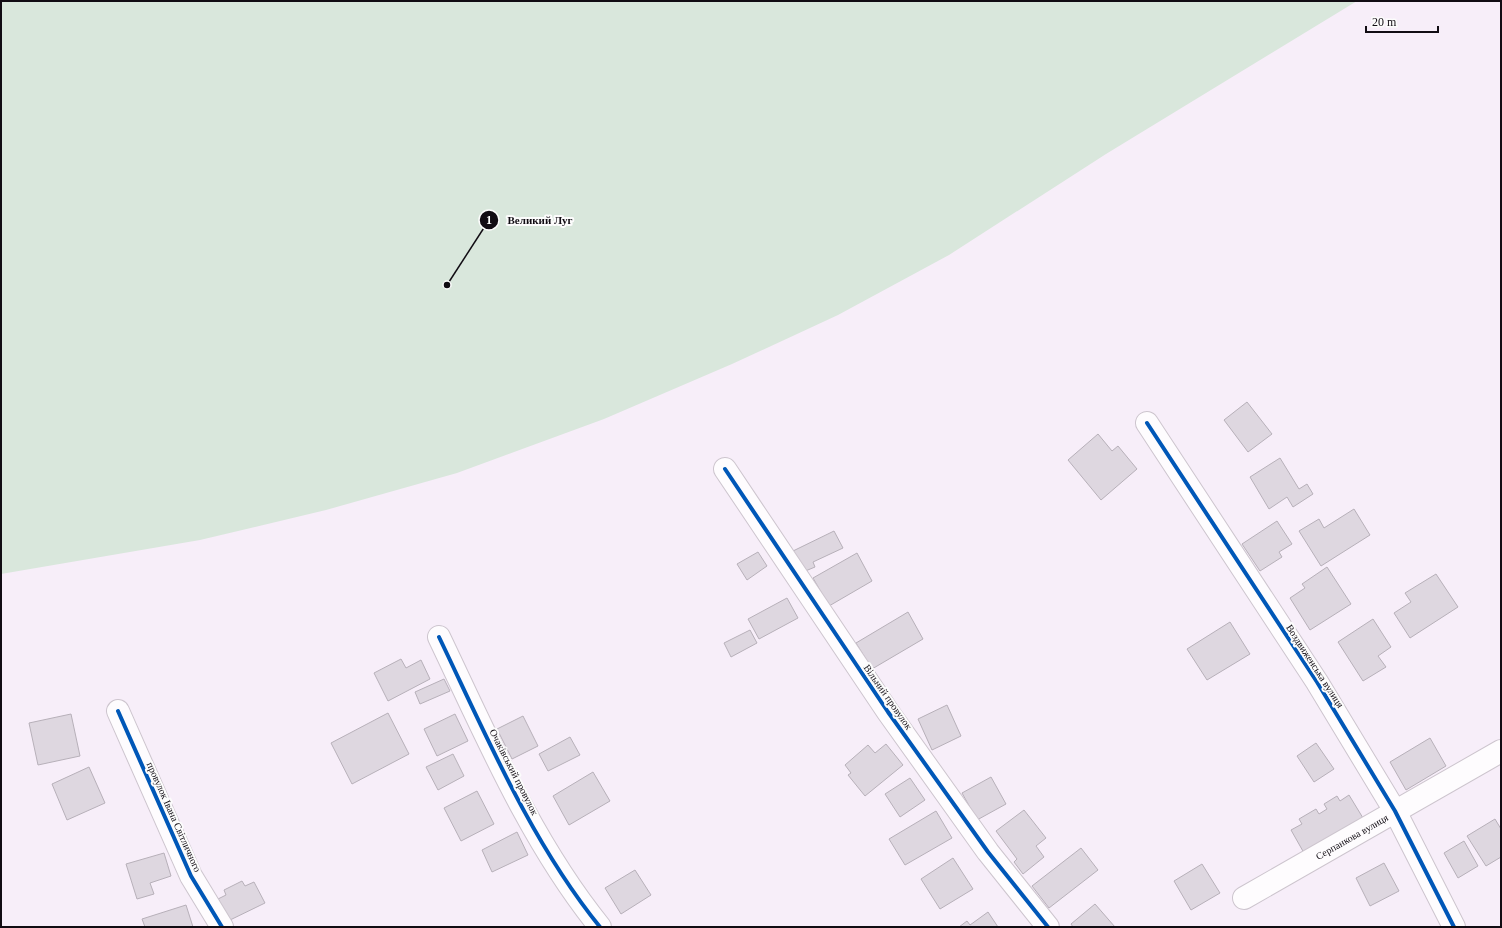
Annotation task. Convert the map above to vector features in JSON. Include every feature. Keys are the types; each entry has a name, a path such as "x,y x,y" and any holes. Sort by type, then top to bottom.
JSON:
{"street":[{"name":"Воздвиженська вулиця","path":"1147,423 1317,682 1395,811 1454,927"},
{"name":"Вільний провулок","path":"725,469 892,719 988,852 1048,927"},
{"name":"Очаківський провулок","path":"439,638 518,801 581,904 600,927"},
{"name":"провулок Івана Світличного","path":"118,711 191,876 222,927"},
{"name":"Серпанкова вулиця","path":"1244,898 1501,751"}],"shaded area":[{"path":"1,1 1357,1 1106,154 949,255 838,315 732,364 604,419 457,473 326,510 200,540 1,574"}],"building":[{"path":"1247,402 1272,434 1248,452 1224,420"},
{"path":"1098,434 1112,451 1118,446 1137,469 1101,500 1068,460"},
{"path":"1280,458 1299,489 1307,484 1313,494 1293,507 1287,497 1269,509 1250,477"},
{"path":"1354,509 1370,535 1321,566 1299,531 1319,519 1324,528"},
{"path":"1277,521 1292,544 1279,552 1282,557 1260,571 1242,544"},
{"path":"834,531 843,548 813,562 815,567 803,572 793,551"},
{"path":"758,552 767,566 747,580 737,564"},
{"path":"857,553 872,581 829,606 813,578"},
{"path":"1327,567 1351,604 1310,630 1290,598 1305,588 1302,584"},
{"path":"1436,574 1458,607 1410,638 1394,613 1411,602 1405,593"},
{"path":"787,598 798,618 759,639 748,619"},
{"path":"908,612 923,639 872,669 856,643"},
{"path":"1373,619 1391,647 1378,656 1386,667 1363,681 1338,642"},
{"path":"1230,622 1250,654 1207,680 1187,649"},
{"path":"750,630 757,643 731,657 724,643"},
{"path":"401,659 406,668 421,660 430,679 388,701 374,673"},
{"path":"444,679 450,691 420,704 415,692"},
{"path":"947,705 961,736 932,750 918,719"},
{"path":"388,713 409,754 352,784 331,743"},
{"path":"71,714 80,756 38,765 29,723"},
{"path":"455,714 468,741 437,756 424,729"},
{"path":"523,716 538,746 512,759 497,729"},
{"path":"570,737 580,755 548,771 539,754"},
{"path":"1430,738 1446,766 1406,790 1390,762"},
{"path":"1316,743 1334,769 1314,782 1297,756"},
{"path":"886,744 903,765 865,796 848,775 851,773 845,765 868,745 875,753"},
{"path":"453,754 464,776 438,790 426,767"},
{"path":"89,767 105,803 67,820 52,784"},
{"path":"593,772 610,801 569,825 553,796"},
{"path":"991,777 1006,804 977,820 962,793"},
{"path":"910,778 925,800 900,817 885,794"},
{"path":"477,791 494,824 461,841 444,808"},
{"path":"1349,795 1363,818 1304,853 1291,830 1302,824 1299,819 1316,809 1319,814 1327,809 1324,804 1337,796 1340,801"},
{"path":"1024,810 1046,838 1036,846 1044,857 1023,874 1014,862 1017,859 996,831"},
{"path":"936,811 952,838 905,865 889,839"},
{"path":"1495,819 1501,829 1501,857 1486,866 1467,836"},
{"path":"517,832 528,855 492,872 482,850"},
{"path":"1464,841 1478,866 1458,878 1444,853"},
{"path":"1081,848 1098,870 1049,908 1032,886"},
{"path":"164,853 171,876 150,883 154,894 137,899 126,864"},
{"path":"953,858 973,889 940,909 921,879"},
{"path":"1384,863 1399,891 1370,906 1356,878"},
{"path":"1202,864 1220,893 1191,910 1174,881"},
{"path":"635,870 651,895 621,914 605,888"},
{"path":"242,881 245,886 254,882 265,903 228,921 218,899 226,895 224,890"},
{"path":"1095,904 1115,927 1073,927 1071,924"},
{"path":"186,905 193,927 145,927 142,919"},
{"path":"988,912 998,927 959,927 967,921 970,925"}],"cycle path":[{"path":"1147,423 1317,682 1395,811 1454,927"},
{"path":"725,469 888,712 988,852 1048,927"},
{"path":"439,637 492,749 531,824 552,860 600,927"},
{"path":"118,711 191,876 222,927"}],"place":[{"name":"Великий Луг","path":"447,285"}]}
